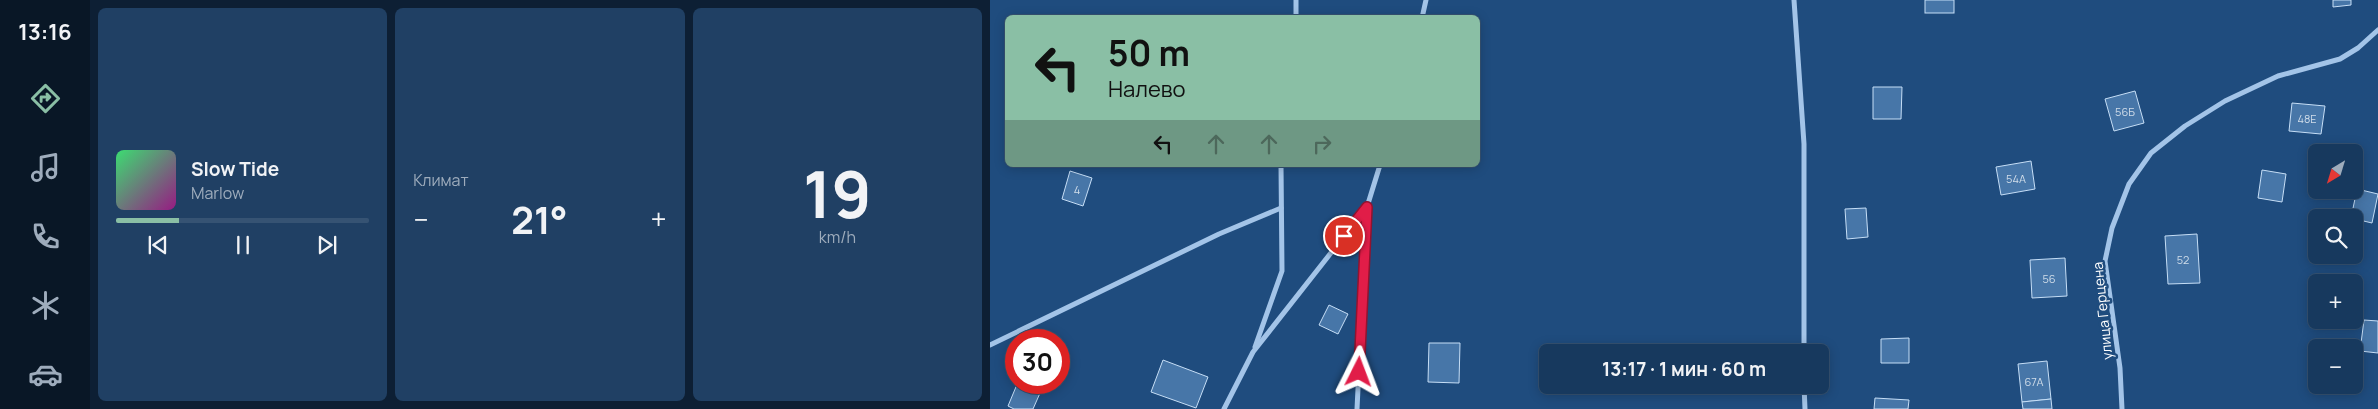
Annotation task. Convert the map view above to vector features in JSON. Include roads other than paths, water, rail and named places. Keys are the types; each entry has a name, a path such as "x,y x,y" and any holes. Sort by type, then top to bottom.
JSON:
{"street":[{"path":"1296,0 1296,15"},
{"path":"1423,15 1426,0"},
{"path":"1794,0 1804,144 1804,344"},
{"name":"улица Герцена","path":"2122,409 2120,368 2105,261 2112,228 2129,184 2152,153 2185,126 2225,101 2278,76 2340,59 2358,48 2378,30"},
{"path":"1224,409 1253,352 1282,271 1281,167"},
{"path":"1357,409 1367,207 1379,167"},
{"path":"1253,352 1367,207"},
{"path":"990,345 1219,234 1281,208"},
{"path":"1804,394 1805,409"}]}
